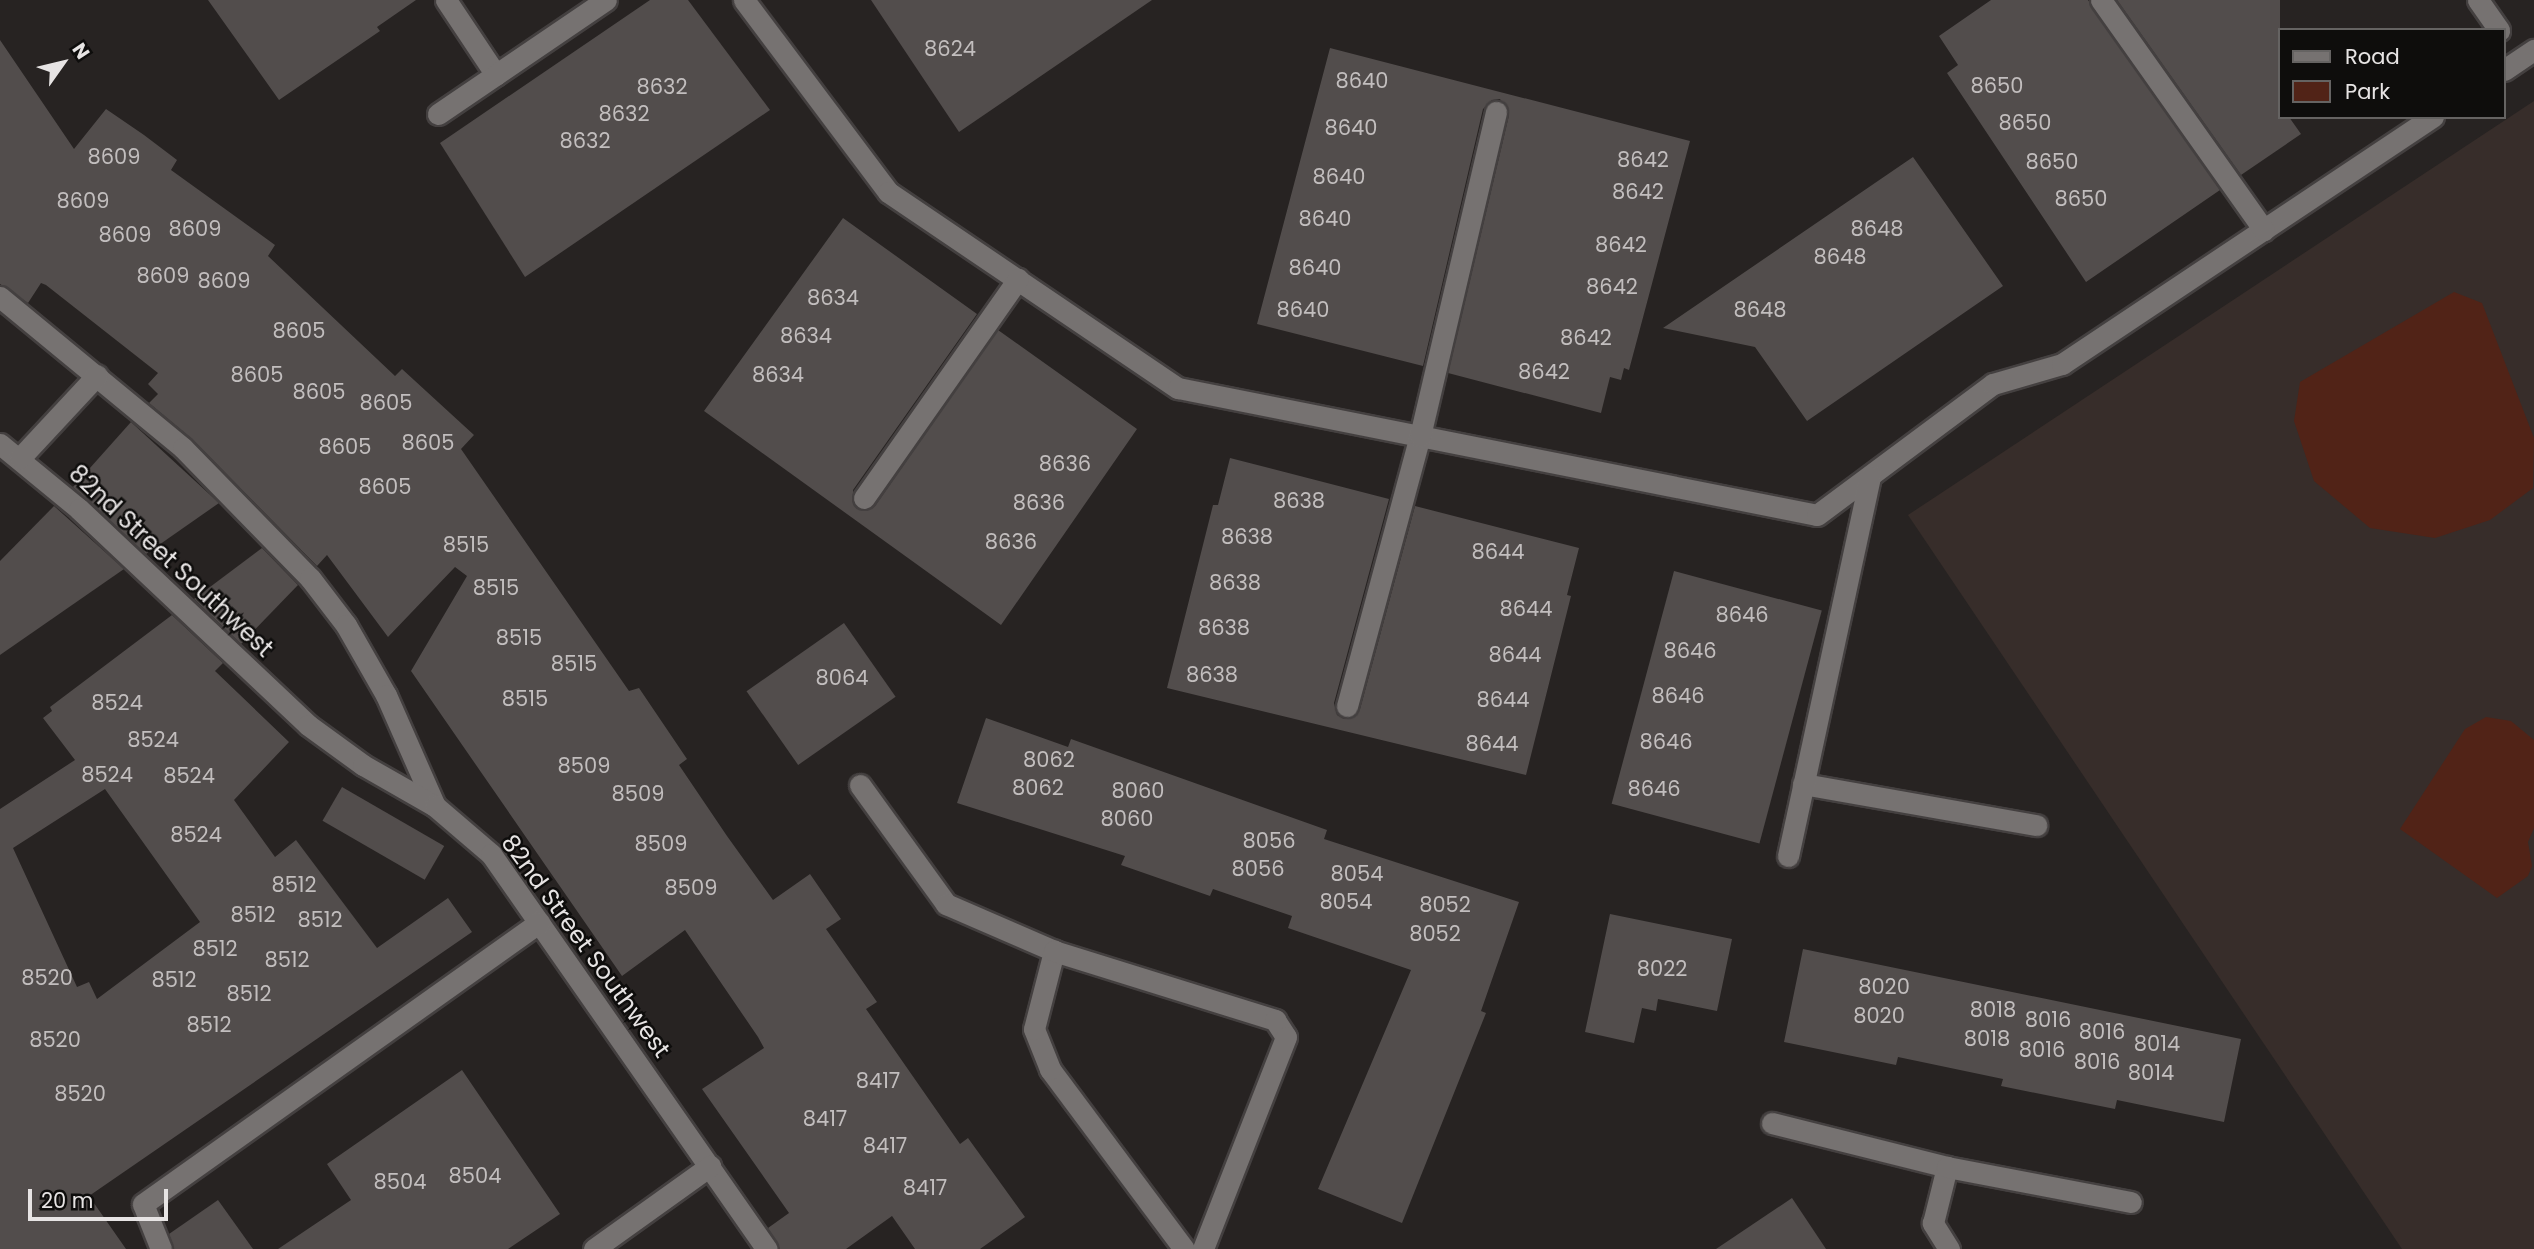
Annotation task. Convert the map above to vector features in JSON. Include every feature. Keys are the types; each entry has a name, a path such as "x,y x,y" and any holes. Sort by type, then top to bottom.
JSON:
{"street":[{"path":"446,0 496,75"},
{"path":"438,114 606,0"},
{"path":"744,0 888,192 1178,388 1817,515 1993,384 2062,364 2430,119"},
{"path":"2101,0 2264,230"},
{"path":"2478,0 2498,28"},
{"path":"2506,41 2519,60"},
{"path":"1347,706 1420,436 1496,112"},
{"path":"864,498 1018,279"},
{"path":"0,297 183,448 310,578 346,625 386,695 435,806"},
{"path":"20,458 97,375"},
{"name":"82nd Street Southwest","path":"0,444 20,458 309,724 363,765 435,806 491,854 767,1249"},
{"path":"1788,856 1870,477"},
{"path":"1803,784 2036,825"},
{"path":"860,785 946,904 1054,951 1275,1020 1286,1037 1203,1249"},
{"path":"161,1249 143,1204 539,923"},
{"path":"1054,951 1034,1029 1050,1069 1184,1249"},
{"path":"1772,1123 1947,1167 2131,1202"},
{"path":"594,1249 710,1166"},
{"path":"1947,1167 1933,1223 1949,1249"}],"shaded area":[{"path":"2534,101 2534,1249 2402,1249 1908,515"}],"green space":[{"path":"2454,292 2482,303 2534,438 2533,488 2490,520 2435,538 2370,528 2314,481 2294,421 2300,382"},
{"path":"2486,717 2511,721 2534,740 2534,828 2528,842 2532,866 2528,876 2497,898 2400,829 2465,729"}],"building":[{"path":"208,0 416,0 377,27 380,31 279,100"},
{"path":"650,0 688,0 770,110 525,277 440,143"},
{"path":"871,0 1152,0 959,132"},
{"path":"1991,0 2088,0 2220,190 2086,282 1947,73 1958,65 1939,36"},
{"path":"2117,0 2280,0 2278,119 2290,119 2301,134 2241,175"},
{"path":"0,40 74,149 106,109 144,135 177,160 171,170 275,245 268,256 395,376 402,369 474,435 461,449 629,691 639,688 687,759 679,765 727,836 773,900 810,874 841,919 826,929 877,1002 866,1009 960,1144 968,1138 1025,1217 980,1249 915,1249 892,1216 846,1249 780,1249 768,1228 789,1213 702,1089 764,1048 758,1037 685,930 622,976 411,671 467,576 455,567 388,637 327,555 317,566 192,439 149,403 158,394 148,384 158,373 46,285 41,283 28,303 0,284"},
{"path":"1330,48 1690,141 1629,370 1624,368 1621,380 1610,377 1601,413 1448,373 1509,115 1500,99 1492,100 1483,109 1423,366 1257,324"},
{"path":"1913,157 2003,286 1807,421 1755,347 1663,328"},
{"path":"843,218 977,314 853,490 856,508 864,511 875,506 998,330 1137,429 1001,625 704,411"},
{"path":"131,422 219,503 146,554 73,487"},
{"path":"1230,458 1389,499 1334,703 1337,715 1344,719 1360,709 1415,506 1579,548 1567,595 1571,596 1526,775 1167,688 1213,505 1218,505"},
{"path":"54,506 124,569 0,655 0,561"},
{"path":"262,548 298,585 241,644 194,599"},
{"path":"1674,571 1822,611 1759,843 1612,804"},
{"path":"172,615 223,663 215,671 289,742 234,800 275,857 296,840 377,948 448,898 472,932 89,1196 126,1249 0,1249 0,809 75,760 43,718 52,711 50,707","holes":["105,789 200,922 97,999 89,982 77,987 13,848"]},
{"path":"844,623 896,697 798,765 747,691"},
{"path":"986,718 1068,747 1071,739 1327,830 1324,839 1519,902 1481,1011 1486,1013 1402,1223 1318,1189 1411,970 1288,928 1292,916 1213,889 1210,896 1121,865 1125,856 957,803"},
{"path":"342,787 444,846 425,880 322,821"},
{"path":"1610,914 1732,939 1717,1011 1658,999 1656,1011 1642,1008 1634,1043 1585,1032"},
{"path":"1803,949 2241,1039 2224,1122 2117,1100 2115,1109 2001,1086 2003,1079 1898,1057 1896,1065 1784,1042"},
{"path":"462,1070 560,1214 508,1249 278,1249 351,1200 327,1164"},
{"path":"1792,1198 1826,1249 1716,1249"},
{"path":"218,1200 253,1249 174,1249 169,1234"}]}
